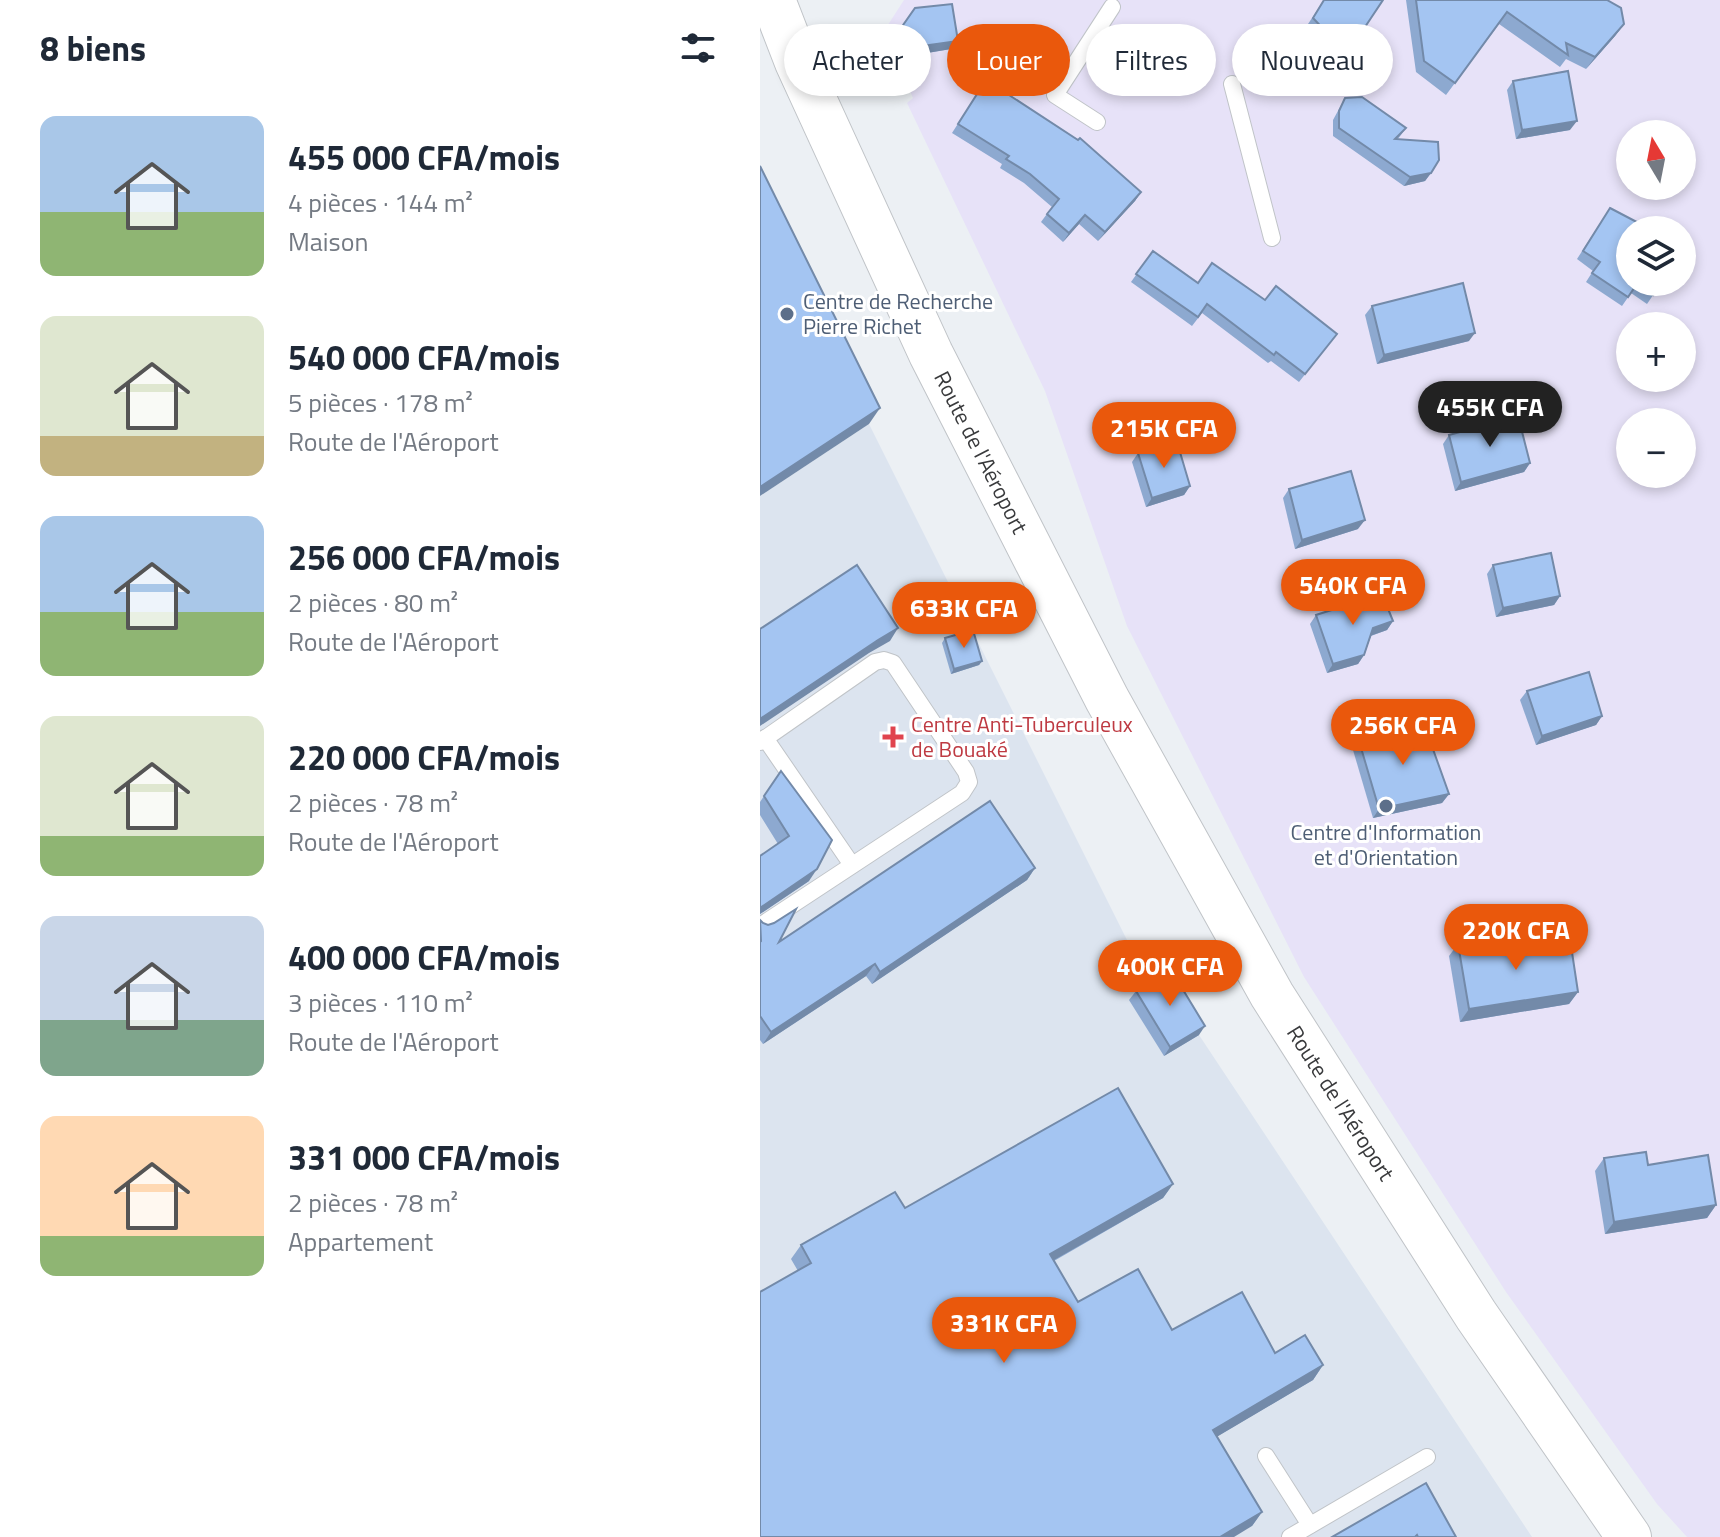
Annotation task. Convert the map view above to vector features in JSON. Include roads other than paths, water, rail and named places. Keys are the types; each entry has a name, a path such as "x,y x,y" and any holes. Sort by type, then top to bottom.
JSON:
{"main road":[{"name":"Route de l'Aéroport","path":"773,0 797,62 931,354 1107,699 1272,995 1476,1315 1629,1537"}],"lane":[{"path":"1097,122 1055,95 1112,7"},
{"path":"1235,96 1272,238"},
{"path":"760,926 962,793 969,782 966,772 893,663 884,660 875,662 763,740 852,865"},
{"path":"1266,1456 1310,1525"},
{"path":"1290,1537 1427,1457"}],"place":[{"name":"Centre de Recherche Pierre Richet","path":"787,314"},
{"name":"Centre Anti-Tuberculeux de Bouaké","path":"893,737"},
{"name":"Centre d'Information et d'Orientation","path":"1386,806"}]}
